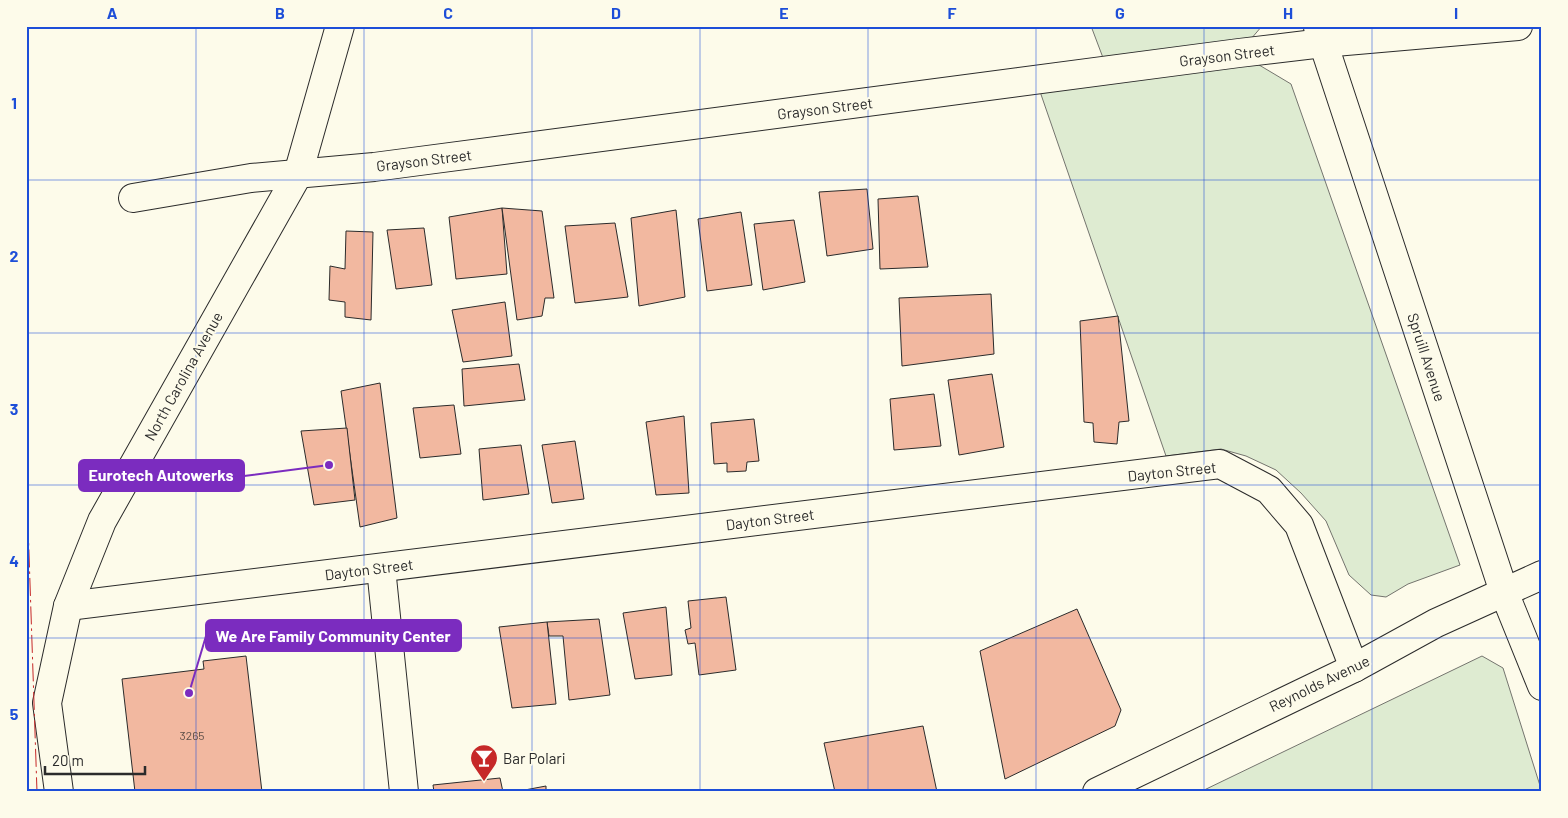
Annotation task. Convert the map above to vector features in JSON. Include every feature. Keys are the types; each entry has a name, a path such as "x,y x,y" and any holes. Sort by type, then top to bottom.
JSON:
{"street":[{"name":"North Carolina Avenue","path":"58,792 47,703 68,606 102,521 298,174 340,26"},
{"name":"Grayson Street","path":"134,198 251,178 374,167 1320,35 1518,26"},
{"name":"Spruill Avenue","path":"1320,35 1504,592 1542,686"},
{"name":"Dayton Street","path":"68,606 1220,464 1269,490 1299,525 1354,668"},
{"path":"381,568 404,792"},
{"name":"Reynolds Avenue","path":"1097,792 1354,668 1436,622 1542,575"}],"green space":[{"path":"1091,26 1262,26 1239,53 1291,84 1460,565 1408,584 1386,597 1371,595 1349,575 1326,521 1301,493 1276,470 1246,456 1221,449 1166,456 1036,80 1108,71"},
{"path":"1482,656 1503,668 1542,792 1200,792"}],"building":[{"path":"867,189 873,249 827,256 819,192"},
{"path":"918,196 928,267 880,269 878,199"},
{"path":"502,208 507,274 456,279 449,217"},
{"path":"502,208 542,211 554,298 545,298 542,316 517,320"},
{"path":"676,210 685,297 639,306 631,218"},
{"path":"741,212 752,285 707,291 698,219"},
{"path":"794,220 805,282 763,290 754,224"},
{"path":"615,223 628,297 575,303 565,226"},
{"path":"424,228 432,285 396,289 387,230"},
{"path":"346,231 373,232 371,320 345,317 345,302 329,300 330,266 345,269"},
{"path":"991,294 994,354 902,366 899,298"},
{"path":"505,302 512,356 463,362 452,310"},
{"path":"1118,316 1129,421 1119,422 1117,444 1094,442 1093,423 1084,422 1080,321"},
{"path":"519,364 525,400 464,406 462,369"},
{"path":"992,374 1004,447 959,455 948,380"},
{"path":"380,383 397,518 360,527 341,391"},
{"path":"934,394 941,446 894,450 890,399"},
{"path":"454,405 461,454 420,458 413,408"},
{"path":"684,416 689,493 656,495 646,422"},
{"path":"754,419 759,461 747,462 746,471 727,472 727,463 714,464 711,423"},
{"path":"347,428 355,500 314,505 301,431"},
{"path":"575,441 584,499 552,503 542,445"},
{"path":"521,445 529,494 483,500 479,449"},
{"path":"726,597 736,670 699,675 695,643 688,644 685,630 691,628 688,601"},
{"path":"666,607 672,675 635,679 623,613"},
{"path":"1077,609 1121,710 1115,726 1005,779 980,651"},
{"path":"599,619 610,695 569,700 563,636 549,636 547,622"},
{"path":"547,622 556,704 512,708 499,627"},
{"path":"246,656 262,792 135,792 122,679 204,669 203,661"},
{"path":"923,726 937,792 835,792 824,743"},
{"name":"Bar Polari","path":"500,778 503,792 434,792 433,785"},
{"path":"546,786 546,792 514,792"}],"power":[{"path":"26,464 37,792"}],"place":[{"name":"Eurotech Autowerks","path":"329,465"},
{"name":"We Are Family Community Center","path":"189,693"},
{"name":"Bar Polari","path":"484,782"}]}
